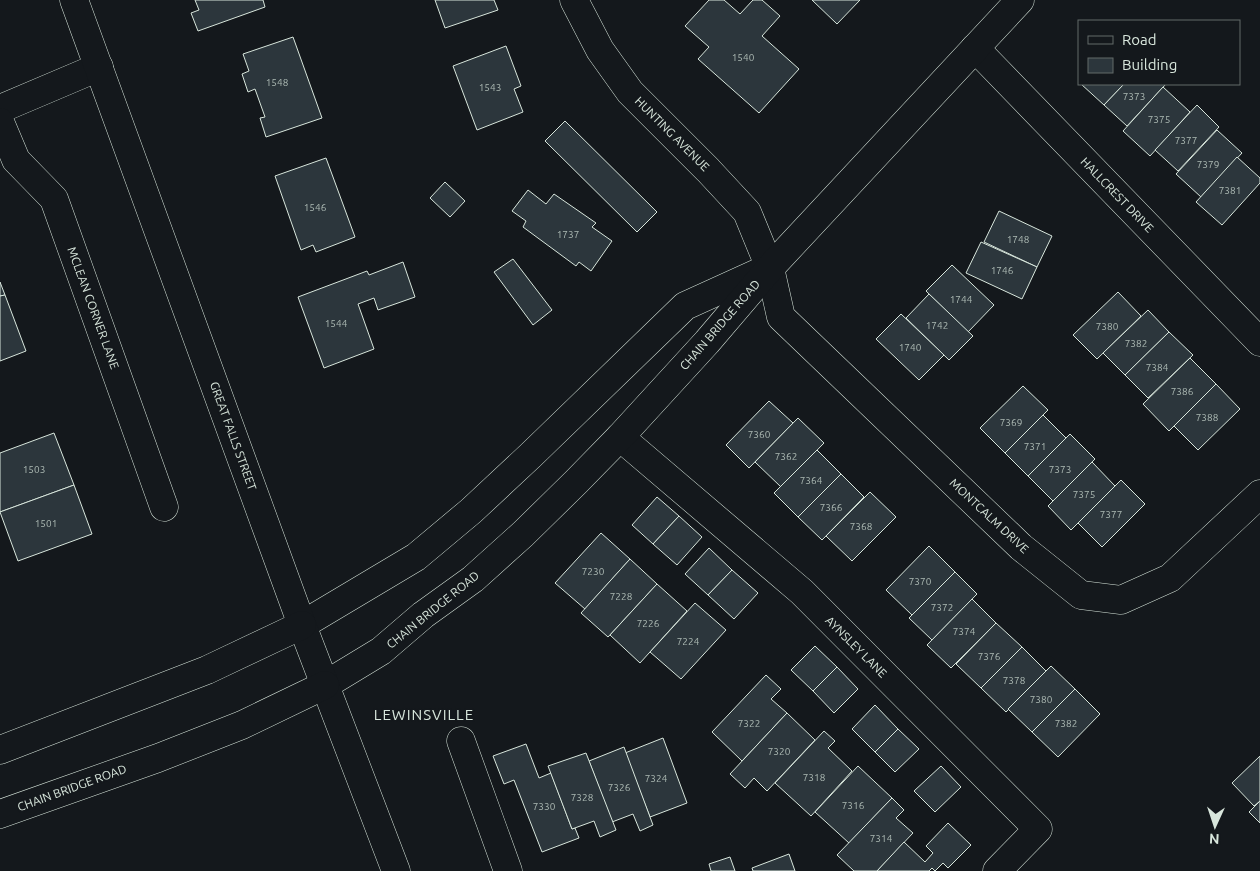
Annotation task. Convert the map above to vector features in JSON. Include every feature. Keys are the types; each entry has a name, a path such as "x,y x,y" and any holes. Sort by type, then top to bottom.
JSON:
{"street":[{"name":"GREAT FALLS STREET","path":"74,0 302,625 396,871"},
{"name":"HUNTING AVENUE","path":"574,0 600,50 630,92 747,212 770,268"},
{"name":"CHAIN BRIDGE ROAD","path":"0,814 168,754 242,725 325,685 381,651 424,615 473,579 523,534 620,437 707,342 770,268 1020,0"},
{"name":"HALLCREST DRIVE","path":"975,48 1260,342"},
{"path":"0,109 99,67"},
{"name":"MCLEAN CORNER LANE","path":"0,122 16,160 54,199 164,507"},
{"name":"CHAIN BRIDGE ROAD","path":"0,750 207,670 302,625 416,557 531,456 685,306 770,268"},
{"name":"MONTCALM DRIVE","path":"770,268 781,318 1021,547 1081,595 1121,600 1170,578 1260,494"},
{"name":"AYNSLEY LANE","path":"620,437 802,592 1038,829 997,871"},
{"path":"461,741 508,871"}],"building":[{"path":"195,0 263,0 265,7 198,31 191,13 199,10"},
{"path":"435,0 494,0 498,10 445,28"},
{"path":"709,0 724,0 740,14 753,0 762,0 780,16 762,36 799,69 759,113 698,59 709,47 685,26"},
{"path":"812,0 860,0 837,24"},
{"path":"293,37 322,118 266,137 260,118 265,117 255,89 248,92 242,74 249,71 243,54"},
{"path":"506,46 521,86 514,89 523,112 477,130 453,66"},
{"path":"1082,85 1123,85 1104,105"},
{"path":"1123,85 1165,85 1127,126 1104,105"},
{"path":"1163,87 1190,112 1150,156 1123,131"},
{"path":"1197,105 1219,127 1178,171 1155,150"},
{"path":"565,121 657,212 637,232 545,141"},
{"path":"1217,130 1242,153 1201,197 1176,174"},
{"path":"1237,157 1260,178 1260,183 1222,225 1196,202"},
{"path":"326,158 355,237 316,252 313,245 301,250 275,176"},
{"path":"445,182 465,201 450,217 430,198"},
{"path":"528,190 546,204 554,194 596,223 592,227 612,241 591,271 579,262 576,266 523,227 526,221 512,211"},
{"path":"999,211 1052,236 1037,267 984,242"},
{"path":"981,242 1037,267 1022,299 966,273"},
{"path":"513,259 552,310 533,325 494,272"},
{"path":"403,262 415,297 378,310 374,298 358,304 374,349 324,368 298,297 367,271 369,275"},
{"path":"952,265 994,305 968,332 926,291"},
{"path":"0,282 5,295 0,296"},
{"path":"1118,292 1141,316 1097,359 1073,335"},
{"path":"929,294 973,336 949,360 906,318"},
{"path":"5,295 26,351 0,361 0,296"},
{"path":"1148,310 1169,332 1125,375 1103,353"},
{"path":"901,314 944,355 919,380 876,339"},
{"path":"1169,332 1193,355 1148,398 1125,375"},
{"path":"1190,358 1216,384 1169,431 1143,404"},
{"path":"1216,384 1240,409 1198,450 1174,426"},
{"path":"1023,386 1048,410 1005,453 980,428"},
{"path":"769,401 793,423 749,468 726,445"},
{"path":"1043,415 1066,438 1028,476 1005,453"},
{"path":"798,418 824,443 781,487 755,462"},
{"path":"54,433 74,485 0,512 0,453"},
{"path":"1070,434 1095,459 1053,501 1028,476"},
{"path":"817,450 841,474 798,517 774,493"},
{"path":"1092,462 1115,486 1071,530 1048,506"},
{"path":"841,474 864,497 822,540 798,517"},
{"path":"1121,480 1145,504 1102,547 1078,523"},
{"path":"74,485 92,534 18,561 0,512"},
{"path":"870,492 896,517 852,561 826,536"},
{"path":"657,497 679,516 653,544 632,525"},
{"path":"679,516 702,537 677,565 653,544"},
{"path":"601,533 630,559 585,609 555,583"},
{"path":"929,546 955,572 912,615 886,590"},
{"path":"709,548 732,570 708,595 685,574"},
{"path":"630,559 657,584 608,637 581,613"},
{"path":"732,570 758,593 734,619 708,595"},
{"path":"955,572 977,594 932,640 909,618"},
{"path":"657,584 687,611 640,663 610,635"},
{"path":"972,599 996,623 951,668 927,645"},
{"path":"695,603 726,630 681,679 650,652"},
{"path":"996,623 1022,647 981,688 956,664"},
{"path":"815,646 837,667 813,691 791,670"},
{"path":"1022,647 1046,671 1006,712 981,688"},
{"path":"1051,666 1075,689 1032,732 1008,709"},
{"path":"837,667 858,689 834,713 813,691"},
{"path":"766,675 781,689 771,699 787,713 742,761 712,732"},
{"path":"1075,689 1100,714 1058,757 1032,732"},
{"path":"875,705 898,729 875,752 852,729"},
{"path":"787,713 815,740 767,791 754,778 745,788 730,774"},
{"path":"898,729 919,749 895,772 875,752"},
{"path":"824,731 835,741 828,748 852,771 811,816 775,783"},
{"path":"663,738 687,803 650,817 625,753"},
{"path":"526,744 539,778 551,773 572,829 575,828 579,838 542,852 514,780 504,784 493,756"},
{"path":"624,747 653,825 640,831 633,814 612,822 589,761"},
{"path":"586,753 616,830 600,837 594,821 572,829 548,766"},
{"path":"1260,756 1260,801 1254,806 1232,783"},
{"path":"858,766 892,798 849,843 815,812"},
{"path":"941,766 961,787 935,812 914,791"},
{"path":"892,798 904,810 896,818 913,833 877,871 854,871 837,855"},
{"path":"1260,801 1260,823 1249,812"},
{"path":"948,823 971,845 948,868 943,863 935,871 932,868 929,871 877,871 904,842 925,862 933,853 926,846"},
{"path":"789,854 795,871 753,871 752,868"},
{"path":"730,857 735,871 711,871 709,864"}],"district":[{"name":"LEWINSVILLE","path":"424,715"}]}
